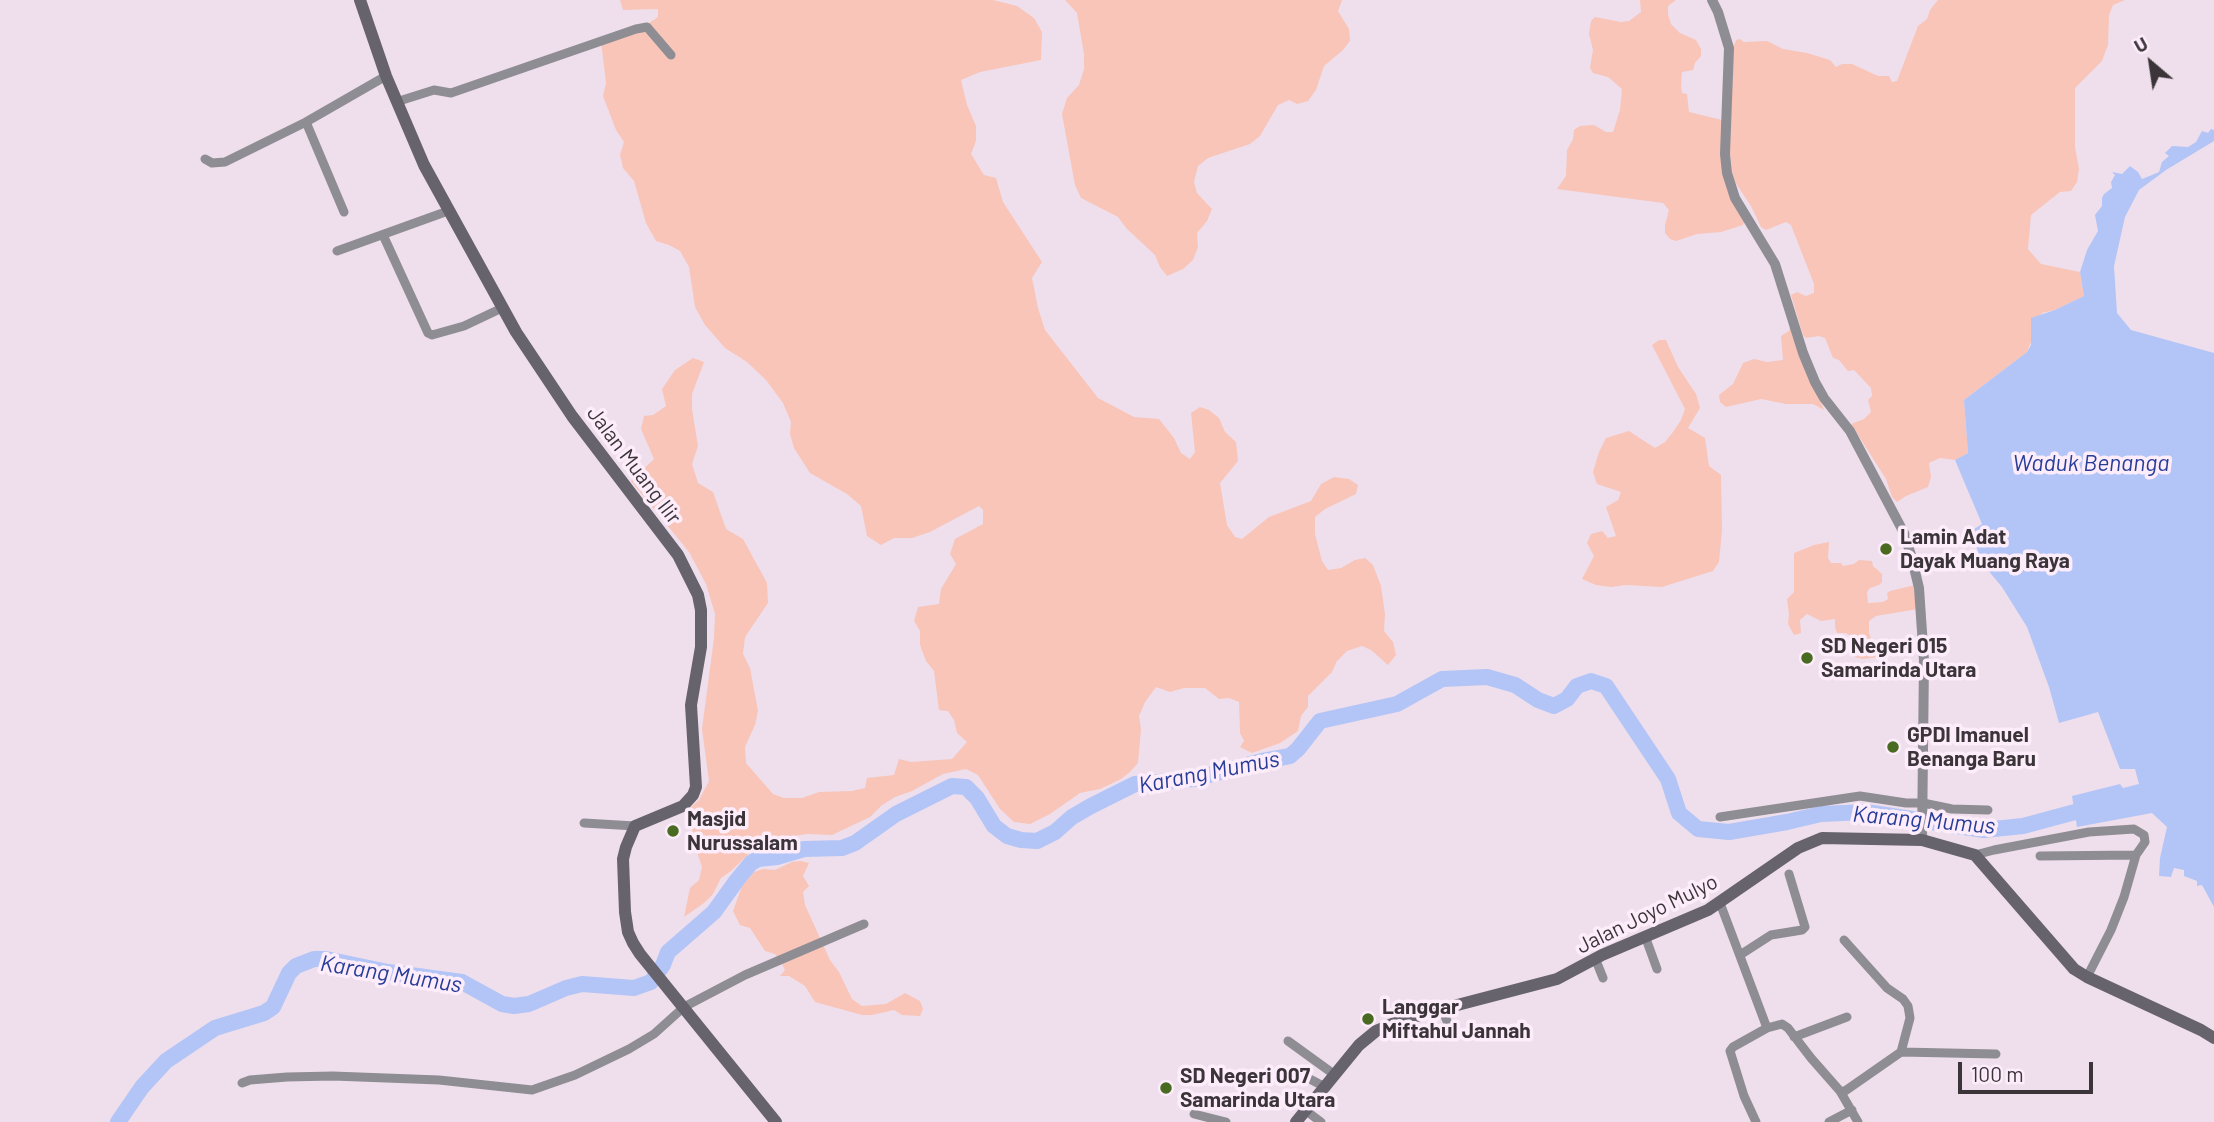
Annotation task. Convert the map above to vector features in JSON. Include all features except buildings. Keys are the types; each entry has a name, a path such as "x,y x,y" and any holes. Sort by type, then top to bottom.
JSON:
{"main road":[{"name":"Jalan Muang Ilir","path":"360,0 396,102 424,165 516,332 572,416 678,555 693,582 701,610 702,628 691,705 696,787 683,806 635,826"},
{"path":"635,826 623,859 625,912 633,943 776,1122"},
{"name":"Jalan Joyo Mulyo","path":"1296,1122 1359,1045 1376,1031 1399,1021 1557,979 1595,958 1708,910 1813,840 1922,835 1975,855"},
{"path":"1975,855 2074,968 2087,977 2214,1038"}],"street":[{"path":"1712,0 1727,36 1729,48 1725,154 1727,173 1735,198 1774,264 1803,354 1815,382 1850,431 1904,533 1911,555 1919,588 1924,661 1922,835"},
{"path":"396,102 434,90 451,93 647,27 671,55"},
{"path":"205,159 212,163 225,162 306,122 386,76"},
{"path":"306,122 344,212"},
{"path":"337,251 449,211"},
{"path":"383,235 428,333 437,335 464,326 502,307"},
{"path":"1720,817 1851,797 1952,809 1988,810"},
{"path":"584,823 635,826"},
{"path":"1975,855 2089,832 2134,829 2144,835 2145,842 2136,855 2111,930 2087,977"},
{"path":"2040,856 2136,855"},
{"path":"1740,954 1771,935 1805,928 1789,874"},
{"path":"1720,903 1767,1027"},
{"path":"242,1083 287,1077 333,1076 439,1080 532,1090 575,1074 642,1042 683,1006 746,975 864,924"},
{"path":"1645,936 1657,970"},
{"path":"1840,1091 1845,1091 1872,1074 1900,1052 1910,1018 1908,1006 1903,999 1887,988 1843,940"},
{"path":"1595,958 1603,978"},
{"path":"1442,1009 1451,1031"},
{"path":"1794,1037 1847,1017"},
{"path":"1756,1122 1744,1096 1730,1051 1767,1027 1782,1024 1840,1091 1858,1122"},
{"path":"1288,1041 1335,1075"},
{"path":"1900,1052 1996,1054"},
{"path":"1306,1077 1325,1087"},
{"path":"1306,1110 1321,1122"},
{"path":"1829,1122 1852,1110"},
{"path":"1194,1114 1226,1122"}],"shaded area":[{"path":"620,0 993,0 1017,6 1034,18 1042,32 1041,60 980,72 961,80 976,126 976,141 971,154 984,175 996,178 1003,202 1042,262 1032,278 1045,330 1098,398 1134,417 1159,419 1174,438 1181,453 1190,459 1195,452 1191,413 1200,407 1219,418 1225,432 1236,442 1238,461 1220,483 1227,525 1235,537 1242,539 1269,517 1311,501 1321,484 1334,477 1349,479 1358,485 1356,494 1315,517 1315,534 1322,561 1328,570 1341,568 1365,558 1373,565 1381,586 1385,614 1384,631 1393,642 1396,655 1388,665 1362,646 1347,651 1337,661 1332,672 1308,696 1308,707 1301,716 1298,731 1280,743 1252,753 1240,747 1244,741 1240,733 1239,702 1229,698 1219,699 1205,688 1184,688 1170,692 1156,687 1139,716 1141,729 1138,763 1130,772 1100,789 1080,793 1030,824 1014,822 1000,809 978,775 966,769 943,774 895,797 870,817 832,835 808,834 763,840 721,878 713,894 704,903 684,917 690,888 699,880 702,867 688,810 699,800 709,781 702,729 715,614 706,584 689,552 631,481 654,459 641,429 644,416 653,415 666,406 662,389 675,370 693,358 704,362 692,394 698,446 692,464 698,483 713,492 726,529 743,539 767,583 768,603 745,637 743,654 750,668 758,711 745,747 746,763 773,794 784,798 802,798 819,792 865,788 867,778 894,775 899,759 911,762 952,759 967,742 957,733 954,720 948,711 939,710 934,671 926,661 920,645 920,631 914,621 918,607 939,604 941,589 956,564 950,554 955,539 983,524 983,510 979,506 930,532 912,538 894,538 881,545 867,536 861,506 847,494 810,473 794,448 790,434 791,422 783,403 766,380 747,362 725,348 705,325 695,307 689,267 680,251 656,241 646,223 634,181 623,168 620,155 624,142 616,130 603,96 606,83 601,41 640,29 658,17 658,9 623,10"},
{"path":"1065,0 1342,0 1338,11 1349,29 1350,41 1324,66 1316,90 1308,101 1297,104 1289,100 1278,105 1260,136 1250,144 1208,158 1198,166 1194,182 1197,193 1212,209 1207,221 1197,233 1198,247 1193,260 1183,269 1167,276 1155,255 1118,217 1081,198 1075,185 1062,114 1067,98 1079,85 1084,69 1084,54 1077,13"},
{"path":"1640,0 1676,0 1668,6 1671,24 1680,33 1696,40 1701,49 1701,56 1693,70 1682,72 1682,93 1687,94 1689,112 1722,120 1722,165 1745,219 1743,225 1676,241 1665,233 1669,210 1663,203 1557,189 1566,176 1567,150 1574,130 1580,126 1594,125 1606,132 1613,132 1620,110 1622,89 1608,77 1593,73 1590,68 1593,50 1589,34 1591,21 1595,17 1629,21 1641,12"},
{"path":"1938,0 2125,0 2113,5 2109,15 2108,45 2102,61 2075,88 2075,147 2079,169 2077,182 2071,191 2060,192 2031,215 2028,249 2041,264 2080,272 2084,296 2042,313 2027,352 1964,400 1968,453 1955,460 1940,458 1929,463 1931,477 1928,487 1897,502 1892,497 1886,479 1851,424 1864,419 1871,412 1868,400 1872,396 1871,388 1854,370 1848,371 1839,360 1833,358 1825,338 1806,338 1803,335 1791,295 1797,292 1806,296 1814,293 1814,284 1791,225 1786,222 1766,230 1761,227 1733,179 1728,136 1732,105 1732,50 1736,40 1767,41 1783,49 1830,60 1836,67 1852,64 1878,76 1889,76 1892,82 1897,81 1918,26 1927,19"},
{"path":"1791,323 1824,410 1813,404 1786,404 1761,399 1726,407 1720,402 1719,395 1733,384 1743,363 1754,359 1767,362 1783,360 1781,336 1789,331"},
{"path":"1659,340 1666,340 1678,367 1696,394 1700,408 1688,428 1705,438 1709,466 1721,475 1722,530 1719,562 1713,571 1662,587 1596,585 1582,579 1594,556 1587,543 1591,534 1602,531 1608,538 1616,536 1606,507 1618,500 1621,492 1597,484 1593,472 1606,438 1629,431 1655,448 1665,442 1673,432 1685,409 1652,345"},
{"path":"1829,542 1828,558 1831,563 1841,563 1843,566 1859,560 1872,561 1873,566 1882,574 1882,582 1867,592 1868,603 1883,602 1888,599 1887,593 1890,591 1915,585 1918,609 1876,616 1869,621 1872,641 1881,642 1887,656 1863,659 1854,657 1852,637 1846,633 1837,633 1835,619 1821,621 1807,614 1800,620 1801,633 1794,635 1788,624 1787,599 1794,592 1794,553"},
{"path":"801,861 809,863 803,876 809,886 803,892 805,905 830,960 852,999 862,1006 886,1004 905,993 920,1001 923,1009 920,1016 902,1015 894,1010 862,1015 815,1002 805,986 789,976 780,976 785,970 780,960 775,954 765,951 750,928 740,925 733,911 742,886 754,872 763,869 775,870"}],"water":[{"name":"Waduk Benanga","path":"2211,129 2214,130 2214,141 2139,190 2125,217 2114,266 2117,313 2131,330 2214,353 2214,907 2202,885 2197,886 2197,881 2184,876 2184,870 2174,868 2171,877 2159,876 2167,827 2152,813 2077,827 2072,796 2120,784 2123,788 2139,784 2135,769 2120,769 2098,712 2059,723 2027,627 2002,587 1982,563 1971,531 1982,524 1955,460 1968,453 1964,400 2027,352 2031,345 2031,318 2084,296 2080,272 2087,250 2098,231 2095,215 2102,206 2104,194 2112,188 2111,182 2115,175 2112,172 2122,174 2130,166 2142,179 2159,172 2162,162 2169,156 2165,153 2172,146 2188,147 2196,142 2202,131 2208,133"}],"waterway":[{"name":"Karang Mumus","path":"118,1122 142,1087 166,1061 215,1028 264,1013 273,1007 289,973 296,966 314,959 462,982 502,1004 514,1006 529,1004 582,984 634,988 651,982 668,952 714,912 751,863 758,859 804,849 842,848 855,843 896,814 952,786 966,787 977,798 994,826 1007,836 1037,841 1055,832 1072,817 1135,784 1194,779 1290,756 1320,721 1397,704 1442,679 1487,677 1515,685 1538,700 1554,706 1567,699 1577,686 1591,681 1606,686 1668,779 1679,813 1698,829 1729,832 1821,814 1866,812 1984,830 2023,826 2075,812"}],"place":[{"name":"Lamin Adat Dayak Muang Raya","path":"1886,549"},
{"name":"SD Negeri 015 Samarinda Utara","path":"1807,658"},
{"name":"GPDI Imanuel Benanga Baru","path":"1893,747"},
{"name":"Masjid Nurussalam","path":"673,831"},
{"name":"Langgar Miftahul Jannah","path":"1368,1019"},
{"name":"SD Negeri 007 Samarinda Utara","path":"1166,1088"}]}
